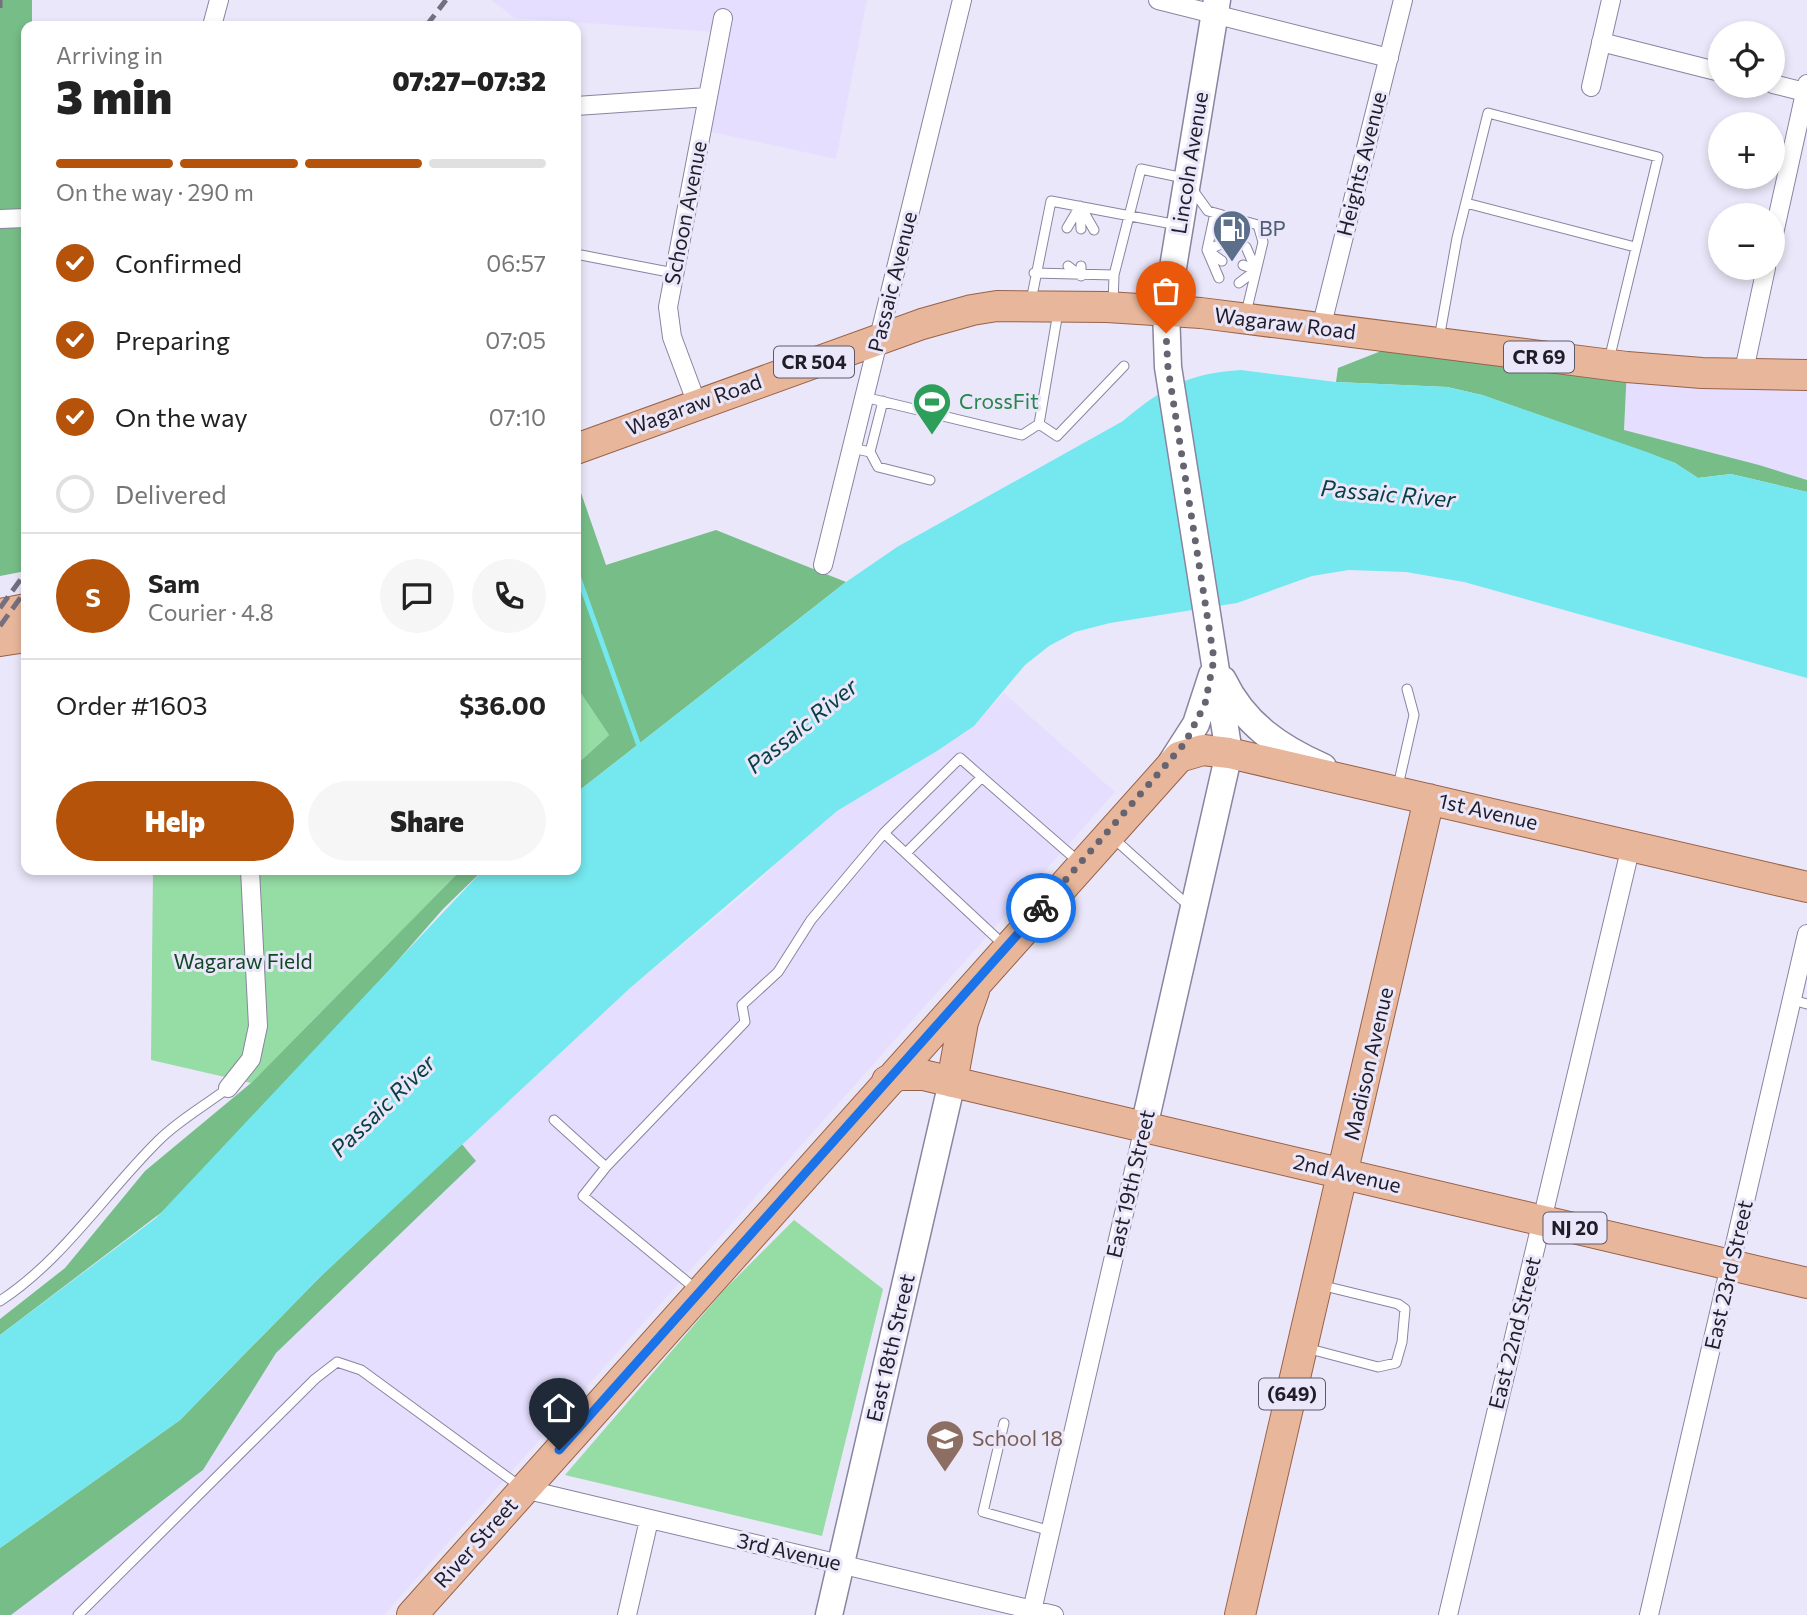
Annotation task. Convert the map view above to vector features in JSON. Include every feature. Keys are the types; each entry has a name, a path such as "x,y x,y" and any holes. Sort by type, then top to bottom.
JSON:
{"main road":[{"name":"Lincoln Avenue","path":"1216,7 1166,310 1168,368 1229,753"},
{"name":"Wagaraw Road","path":"581,447 879,339 972,310 1044,306 1166,310 1608,365 1742,375 1807,375"},
{"path":"0,614 21,610"},
{"path":"0,641 21,638"},
{"name":"River Street","path":"422,1608 524,1489 1171,763 1205,704 1214,659"},
{"path":"1214,659 1234,701 1261,731 1298,755 1367,784"},
{"name":"1st Avenue","path":"1171,763 1191,751 1229,753 1807,887"},
{"name":"East 19th Street","path":"1144,1127 1229,753"},
{"name":"Madison Avenue","path":"1240,1615 1429,799"},
{"name":"River Street","path":"953,1082 965,1014 986,969"},
{"name":"2nd Avenue","path":"887,1081 909,1073 953,1082 1807,1283"},
{"name":"East 18th Street","path":"830,1615 953,1082"}],"street":[{"path":"213,21 219,0"},
{"name":"Passaic Avenue","path":"823,565 861,450 864,397 962,0"},
{"path":"1158,0 1216,7 1389,58"},
{"name":"Heights Avenue","path":"1321,328 1403,0"},
{"path":"1591,87 1611,0"},
{"name":"Schoon Avenue","path":"696,404 668,322 674,273 723,18"},
{"path":"1601,42 1708,69"},
{"path":"1781,203 1806,88 1785,85"},
{"path":"581,106 708,97"},
{"path":"0,219 21,218"},
{"path":"1742,375 1763,280"},
{"name":"East 22nd Street","path":"1448,1615 1632,846"},
{"path":"228,1088 251,1059 258,1026 250,875"},
{"name":"East 23rd Street","path":"1649,1615 1731,1265 1799,1002 1807,934"},
{"name":"East 19th Street","path":"1031,1612 1144,1127"},
{"name":"3rd Avenue","path":"524,1489 1031,1612 1054,1615"},
{"path":"627,1615 649,1520"}],"lane":[{"path":"1437,344 1488,113 1658,157 1634,247 1608,365"},
{"path":"1113,307 1114,275 1141,169 1187,179 1203,207 1258,225 1263,242 1245,318"},
{"path":"1039,424 1044,306 1034,273 1044,243 1051,201 1180,225"},
{"path":"1466,203 1634,247"},
{"path":"1067,228 1080,206"},
{"path":"1080,206 1081,229"},
{"path":"1080,206 1094,230"},
{"path":"1215,213 1207,250 1219,278"},
{"path":"1207,250 1226,242"},
{"path":"1246,247 1256,270"},
{"path":"1207,250 1222,261"},
{"path":"581,255 674,273"},
{"path":"1068,265 1081,271"},
{"path":"1081,271 1093,265"},
{"path":"1242,265 1256,270"},
{"path":"1239,283 1256,270"},
{"path":"1034,273 1081,271 1114,275"},
{"path":"1039,424 1057,436 1124,366"},
{"path":"864,397 1022,435 1039,424"},
{"path":"884,401 861,450 878,467 930,480"},
{"path":"1397,791 1414,715 1407,689"},
{"path":"699,1292 583,1196 606,1167 745,1022 742,1004 778,972 811,920 884,833 960,758 1081,864"},
{"path":"906,853 982,777"},
{"path":"884,833 1006,947"},
{"path":"1108,833 1194,911"},
{"path":"0,1301 16,1291 57,1251 160,1138 228,1088"},
{"path":"554,1120 606,1167"},
{"path":"1303,1347 1378,1367 1396,1363 1402,1342 1405,1308 1318,1284"},
{"path":"78,1615 315,1379 337,1362 361,1370 524,1489"},
{"path":"1004,1423 983,1512 1051,1531"}],"shaded area":[{"path":"491,0 867,0 836,159 708,131 730,33 515,18"},
{"path":"1627,367 1807,375 1807,480 1624,430"},
{"path":"1004,693 1115,792 384,1615 11,1615 203,1470 276,1353 476,1161 461,1143 629,989 749,890 807,834 837,811 937,751 973,726"}],"green space":[{"path":"0,0 32,0 32,21 21,21 21,572 0,576"},
{"path":"1409,340 1627,367 1624,430 1807,480 1807,492 1731,474 1698,478 1675,463 1482,395 1447,387 1336,382 1338,368"},
{"path":"581,493 606,565 716,530 846,582 581,789 581,760 609,735 581,693"},
{"path":"581,693 609,735 581,760"},
{"name":"Wagaraw Field","path":"153,875 456,875 251,1083 151,1060"},
{"path":"456,875 478,875 443,909 365,998 166,1209 0,1335 0,1319 65,1268 145,1171 251,1083"},
{"path":"461,1143 476,1161 276,1353 203,1470 11,1615 0,1615 0,1548 180,1420 319,1278"},
{"path":"794,1220 883,1289 822,1536 565,1475 725,1289"}],"water":[{"name":"Passaic River","path":"1241,370 1336,382 1447,387 1482,395 1647,452 1675,463 1698,478 1731,474 1807,492 1807,678 1464,582 1406,572 1349,570 1312,576 1237,603 1110,623 1075,632 1049,646 1025,665 974,726 837,811 629,989 319,1278 180,1420 0,1548 0,1335 156,1218 478,875 581,875 581,789 846,582 897,547 1123,421 1177,384"}],"waterway":[{"path":"581,584 639,746"}],"railway":[{"path":"0,0 0,8"},
{"path":"430,21 446,0"},
{"path":"0,608 21,579"},
{"path":"0,626 21,597"}],"way so far":[{"path":"1041,908 1171,763 1196,724 1211,683 1214,659 1168,368 1166,333"}],"place":[{"name":"BP","path":"1232,263"},
{"name":"CrossFit","path":"932,436"},
{"name":"School 18","path":"945,1473"}],"route":[{"path":"559,1450 1041,908"}]}
